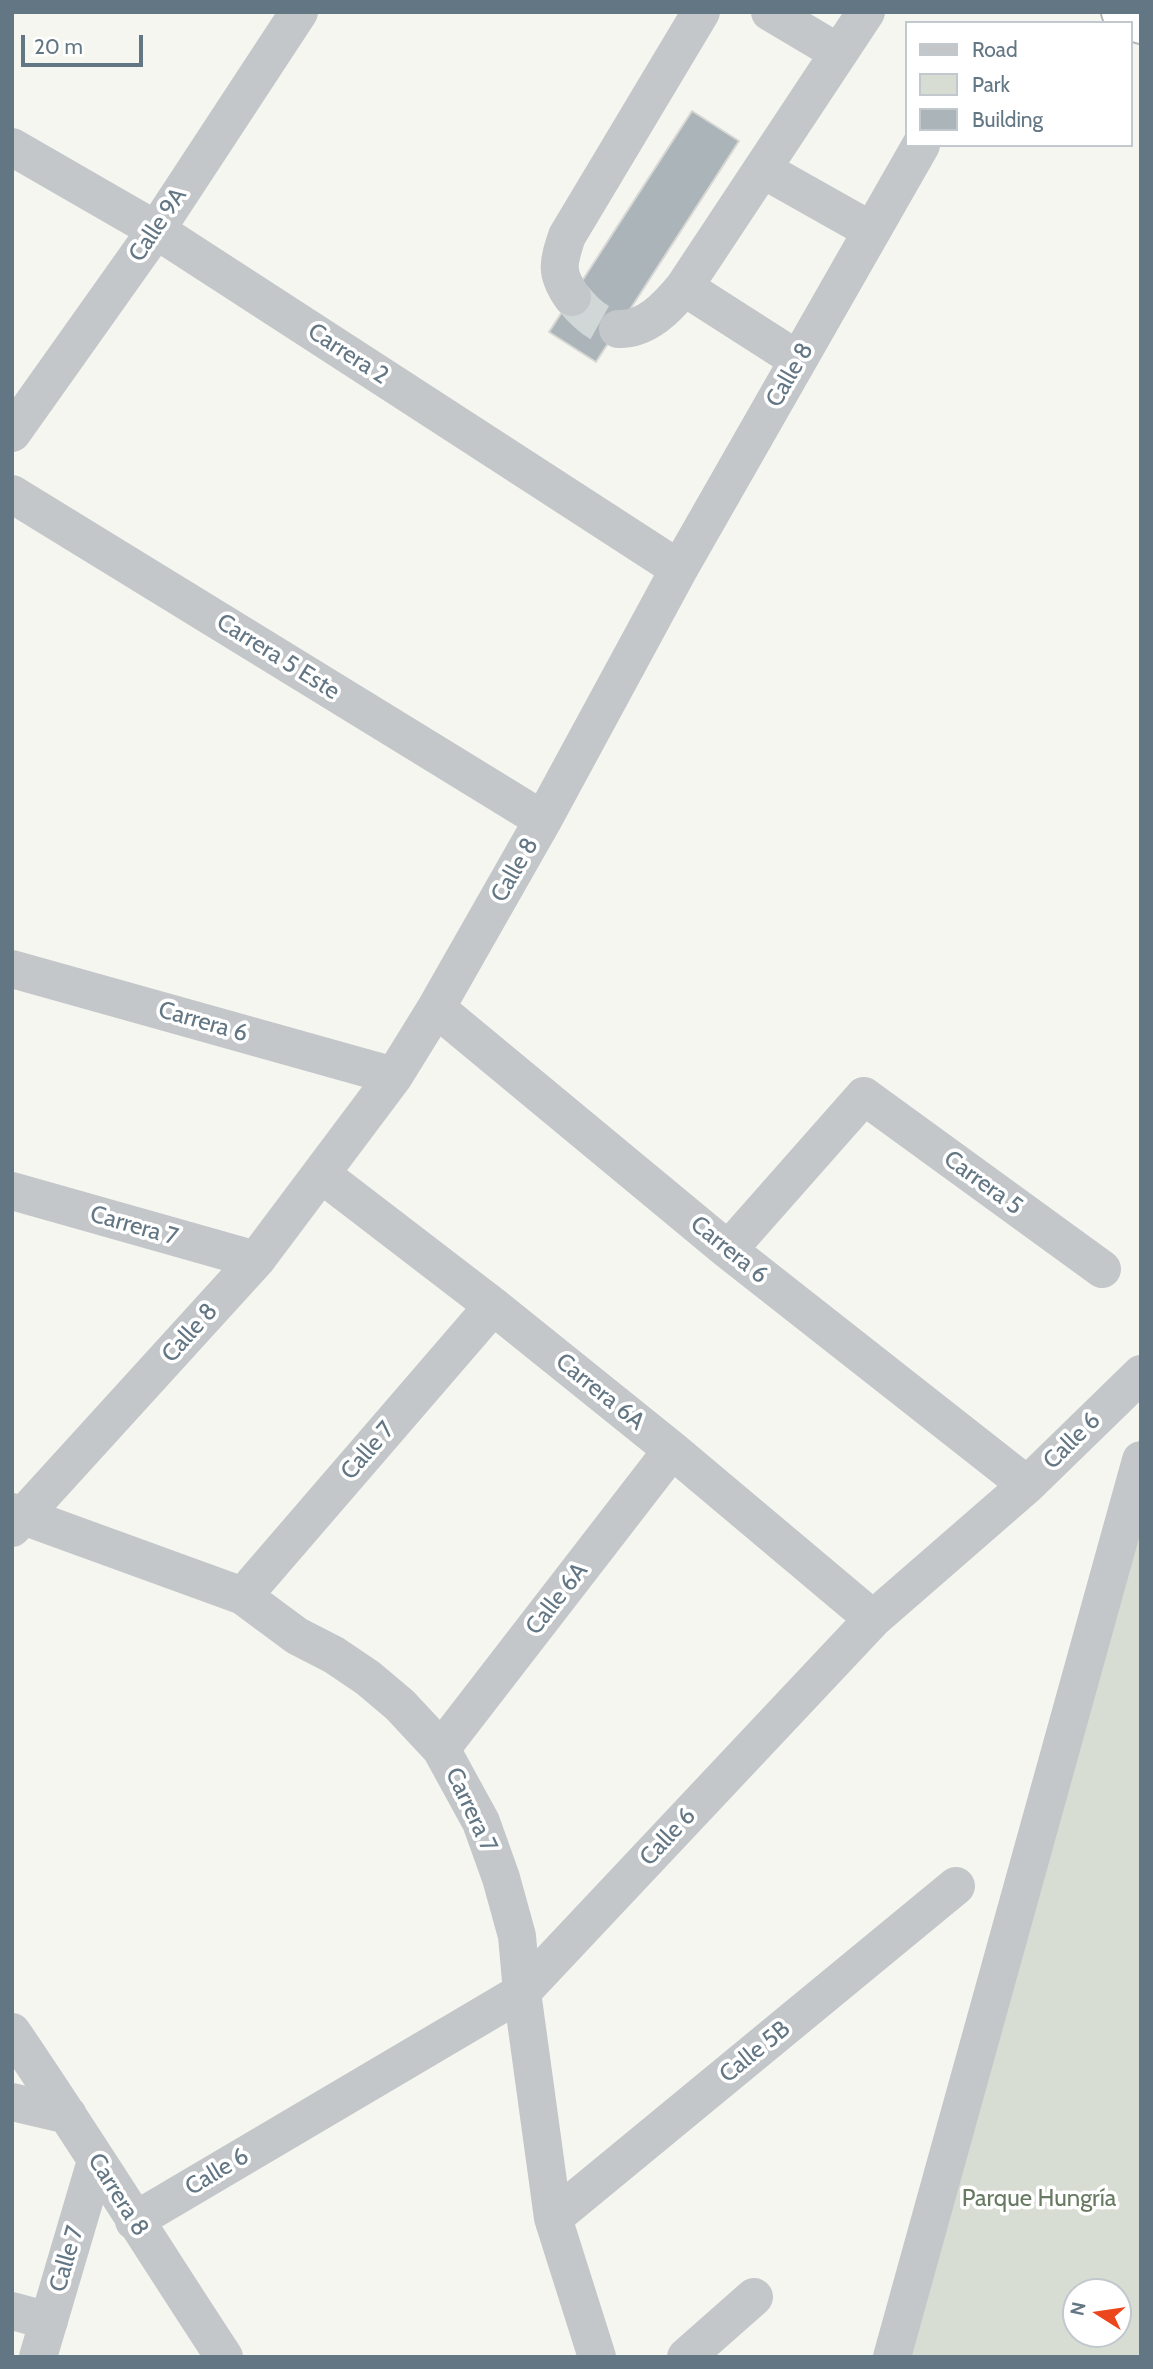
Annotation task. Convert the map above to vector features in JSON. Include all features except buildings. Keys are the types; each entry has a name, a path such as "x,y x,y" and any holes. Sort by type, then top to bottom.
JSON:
{"highway":[{"path":"1121,12 1141,24"}],"street":[{"name":"Calle 9A","path":"12,433 156,230 299,12"},
{"path":"572,297 562,283 558,263 567,236 702,12"},
{"path":"770,12 839,53"},
{"path":"618,329 633,329 647,323 675,299 866,12"},
{"name":"Carrera 2","path":"12,147 156,230 680,569"},
{"name":"Calle 8","path":"16,1519 256,1261 394,1076 543,820 680,569 920,147"},
{"path":"762,169 872,231"},
{"path":"684,287 798,360"},
{"name":"Carrera 5 Este","path":"12,494 543,820"},
{"name":"Carrera 6","path":"12,969 394,1076"},
{"name":"Carrera 6","path":"436,1008 728,1250 1027,1485"},
{"name":"Carrera 5","path":"728,1250 864,1096 1102,1269"},
{"name":"Carrera 6A","path":"321,1174 672,1450 873,1619"},
{"name":"Carrera 7","path":"12,1191 256,1261"},
{"name":"Calle 7","path":"243,1596 492,1306"},
{"name":"Calle 6","path":"134,2221 522,1992 873,1619 1027,1485 1141,1374"},
{"name":"Calle 6A","path":"441,1749 672,1450"},
{"path":"891,2357 1141,1460"},
{"name":"Carrera 7","path":"16,1519 243,1596 297,1636 334,1655 368,1678 400,1705 441,1749 481,1822 501,1878 517,1936 522,1992 554,2218 597,2357"},
{"name":"Calle 5B","path":"554,2218 956,1886"},
{"name":"Carrera 8","path":"12,2032 224,2357"},
{"path":"12,2102 68,2115"},
{"name":"Calle 7","path":"38,2357 96,2161"},
{"path":"686,2357 754,2297"},
{"path":"12,2311 49,2321"}],"green space":[{"name":"Parque Hungría","path":"1141,1472 1141,2357 892,2357"}],"tunnel":[{"path":"572,297 592,318 618,329"}]}
